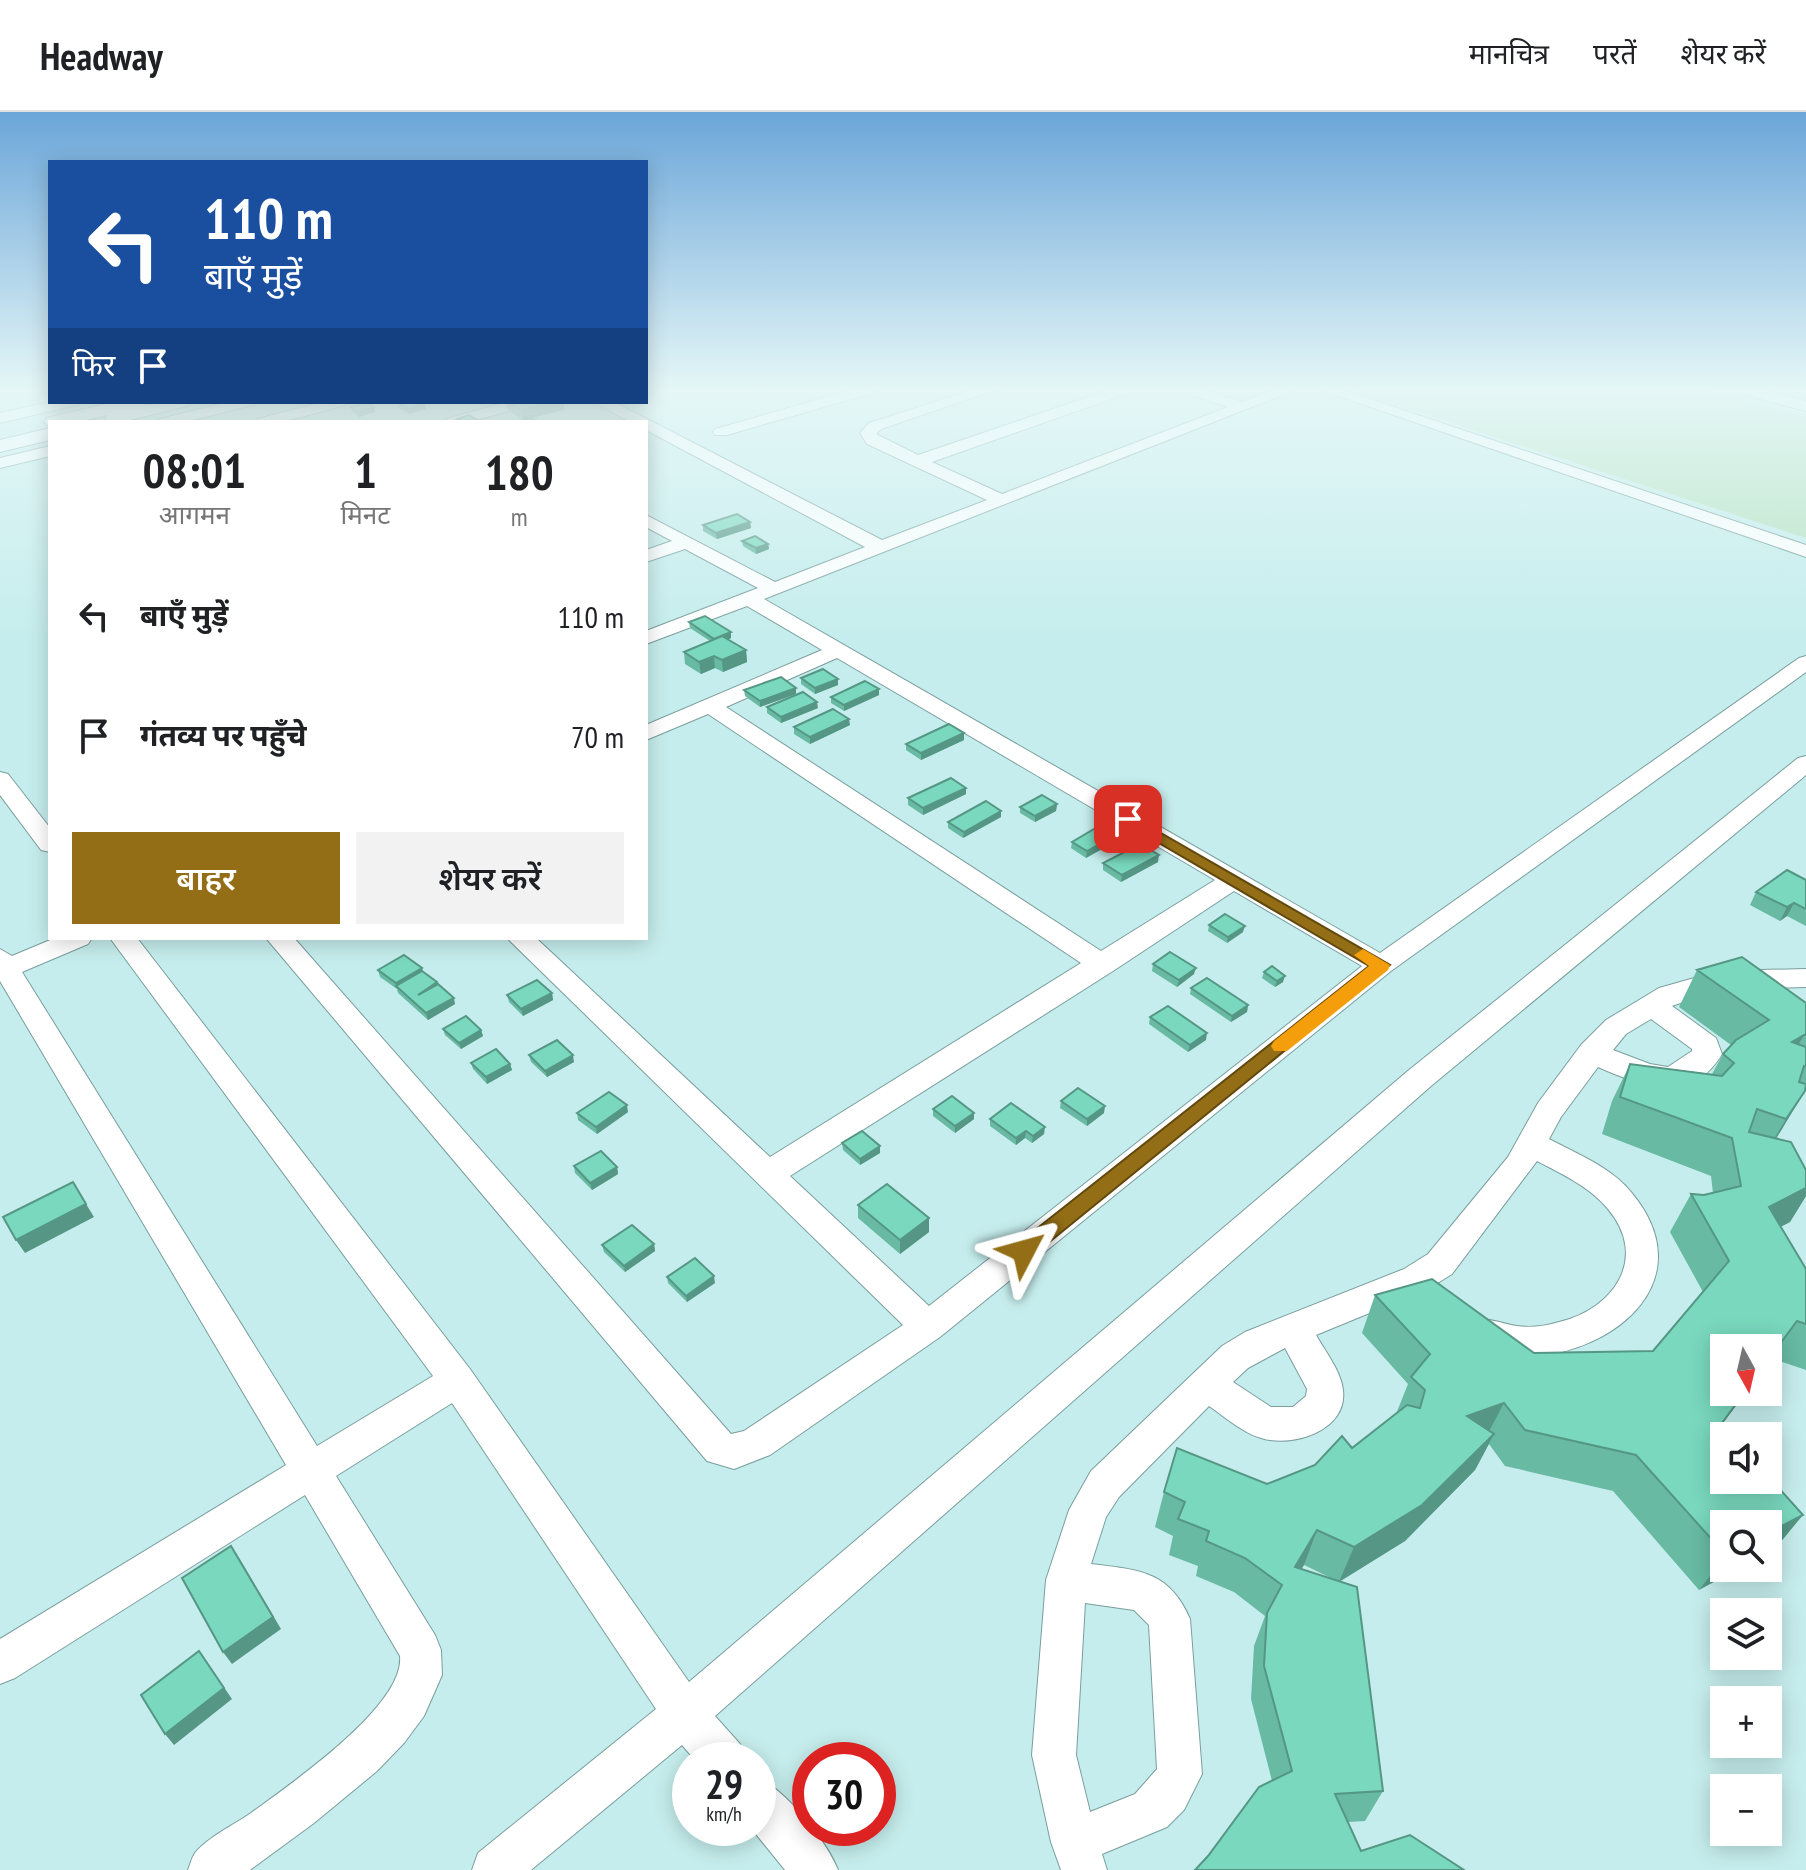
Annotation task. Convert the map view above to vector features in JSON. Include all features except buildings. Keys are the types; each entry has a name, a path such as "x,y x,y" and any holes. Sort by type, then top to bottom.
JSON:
{"street":[{"path":"735,472 880,547"},
{"path":"941,472 1001,500"},
{"path":"648,637 1073,472"},
{"path":"1572,472 1806,551"},
{"path":"648,521 774,589"},
{"path":"648,555 684,543"},
{"path":"748,598 1381,965"},
{"path":"648,732 839,650"},
{"path":"281,940 720,1449 734,1452 757,1443 928,1327 1381,965 1806,662"},
{"path":"710,706 1103,965"},
{"path":"495,1870 685,1714 1420,1078 1806,763"},
{"path":"0,779 48,842"},
{"path":"769,1173 1103,965 1233,880"},
{"path":"74,940 2,966 420,1650 422,1673 407,1704 368,1751 211,1870"},
{"path":"125,940 457,1380 685,1714 709,1742"},
{"path":"522,940 928,1327"},
{"path":"1437,1297 1440,1264 1519,1166 1529,1143 1591,1052 1616,1027 1669,995 1719,980 1799,984"},
{"path":"1591,1052 1657,1077 1670,1078 1679,1076 1707,1054 1706,1045 1698,1037 1652,1005"},
{"path":"1437,1297 1481,1333 1528,1342 1566,1336 1614,1313 1638,1287 1645,1254 1635,1222 1621,1201 1602,1183 1529,1143"},
{"path":"1066,1580 1142,1591 1157,1602 1169,1619 1180,1774 1168,1794 1151,1811 1079,1856 1054,1755 1066,1580 1089,1510 1105,1484 1235,1357 1258,1343 1293,1329 1437,1297"},
{"path":"1207,1385 1265,1423 1301,1424 1324,1403 1325,1389 1293,1329"},
{"path":"0,1663 457,1380"},
{"path":"776,1823 815,1870"}],"green space":[{"path":"1603,472 1806,472 1806,538"}],"slow traffic":[{"path":"1280,1046 1381,965 1363,955"}],"route":[{"path":"1024,1251 1381,965 1128,819"}]}
